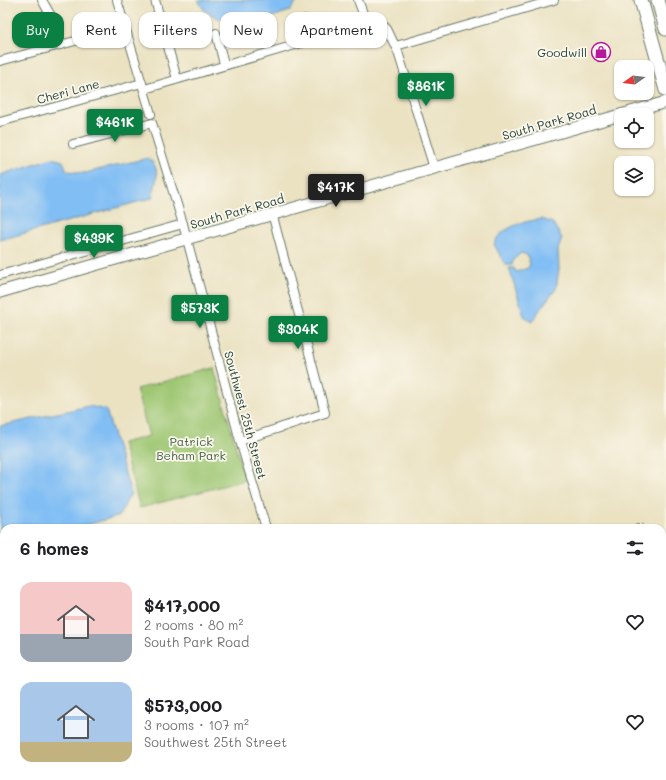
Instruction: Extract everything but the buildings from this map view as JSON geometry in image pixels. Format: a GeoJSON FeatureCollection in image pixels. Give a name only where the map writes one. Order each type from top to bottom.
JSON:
{"type":"FeatureCollection","features":[{"type":"Feature","properties":{"kind":"main road"},"geometry":{"type":"LineString","coordinates":[[641,0],[666,90]]}},
{"type":"Feature","properties":{"kind":"main road"},"geometry":{"type":"LineString","coordinates":[[658,0],[666,29]]}},
{"type":"Feature","properties":{"kind":"street"},"geometry":{"type":"LineString","coordinates":[[42,0],[49,12]]}},
{"type":"Feature","properties":{"kind":"street"},"geometry":{"type":"LineString","coordinates":[[117,0],[120,12]]}},
{"type":"Feature","properties":{"kind":"street"},"geometry":{"type":"LineString","coordinates":[[155,0],[177,79]]}},
{"type":"Feature","properties":{"kind":"street"},"geometry":{"type":"LineString","coordinates":[[358,0],[362,12]]}},
{"type":"Feature","properties":{"kind":"street"},"geometry":{"type":"LineString","coordinates":[[396,46],[554,0]]}},
{"type":"Feature","properties":{"kind":"street"},"geometry":{"type":"LineString","coordinates":[[387,29],[396,46],[434,168]]}},
{"type":"Feature","properties":{"kind":"street"},"geometry":{"type":"LineString","coordinates":[[216,33],[224,64]]}},
{"type":"Feature","properties":{"kind":"street"},"geometry":{"type":"LineString","coordinates":[[131,47],[145,86],[151,114]]}},
{"type":"Feature","properties":{"kind":"street","name":"Cheri Lane"},"geometry":{"type":"LineString","coordinates":[[0,122],[177,79],[285,47]]}},
{"type":"Feature","properties":{"kind":"street"},"geometry":{"type":"LineString","coordinates":[[0,61],[49,48]]}},
{"type":"Feature","properties":{"kind":"street","name":"South Park Road"},"geometry":{"type":"LineString","coordinates":[[0,292],[187,239],[272,213],[666,102]]}},
{"type":"Feature","properties":{"kind":"street","name":"Southwest 25th Street"},"geometry":{"type":"LineString","coordinates":[[73,144],[152,122],[183,224],[240,441],[265,524]]}},
{"type":"Feature","properties":{"kind":"street"},"geometry":{"type":"LineString","coordinates":[[240,441],[326,413],[272,213]]}},
{"type":"Feature","properties":{"kind":"street"},"geometry":{"type":"LineString","coordinates":[[0,275],[183,224]]}},
{"type":"Feature","properties":{"kind":"green space","name":"Patrick Beham Park"},"geometry":{"type":"Polygon","coordinates":[[[214,368],[245,480],[140,508],[122,443],[149,436],[136,389],[214,368]]]}},
{"type":"Feature","properties":{"kind":"water"},"geometry":{"type":"Polygon","coordinates":[[[198,0],[298,0],[290,11],[277,15],[277,12],[220,12],[220,19],[212,15],[212,12],[204,10],[198,0]]]}},
{"type":"Feature","properties":{"kind":"water"},"geometry":{"type":"Polygon","coordinates":[[[52,158],[63,161],[67,171],[85,173],[148,158],[155,166],[157,176],[152,198],[0,240],[0,175],[52,158]]]}},
{"type":"Feature","properties":{"kind":"water"},"geometry":{"type":"Polygon","coordinates":[[[542,219],[553,223],[562,238],[558,250],[559,269],[556,289],[532,322],[524,316],[509,268],[514,268],[516,272],[528,268],[530,264],[527,255],[521,253],[514,259],[512,265],[505,265],[494,244],[497,238],[507,229],[528,221],[542,219]]]}},
{"type":"Feature","properties":{"kind":"water"},"geometry":{"type":"Polygon","coordinates":[[[89,406],[106,410],[131,493],[119,516],[90,524],[0,524],[0,426],[89,406]]]}},
{"type":"Feature","properties":{"kind":"place","name":"Goodwill"},"geometry":{"type":"Point","coordinates":[601,52]}}]}
